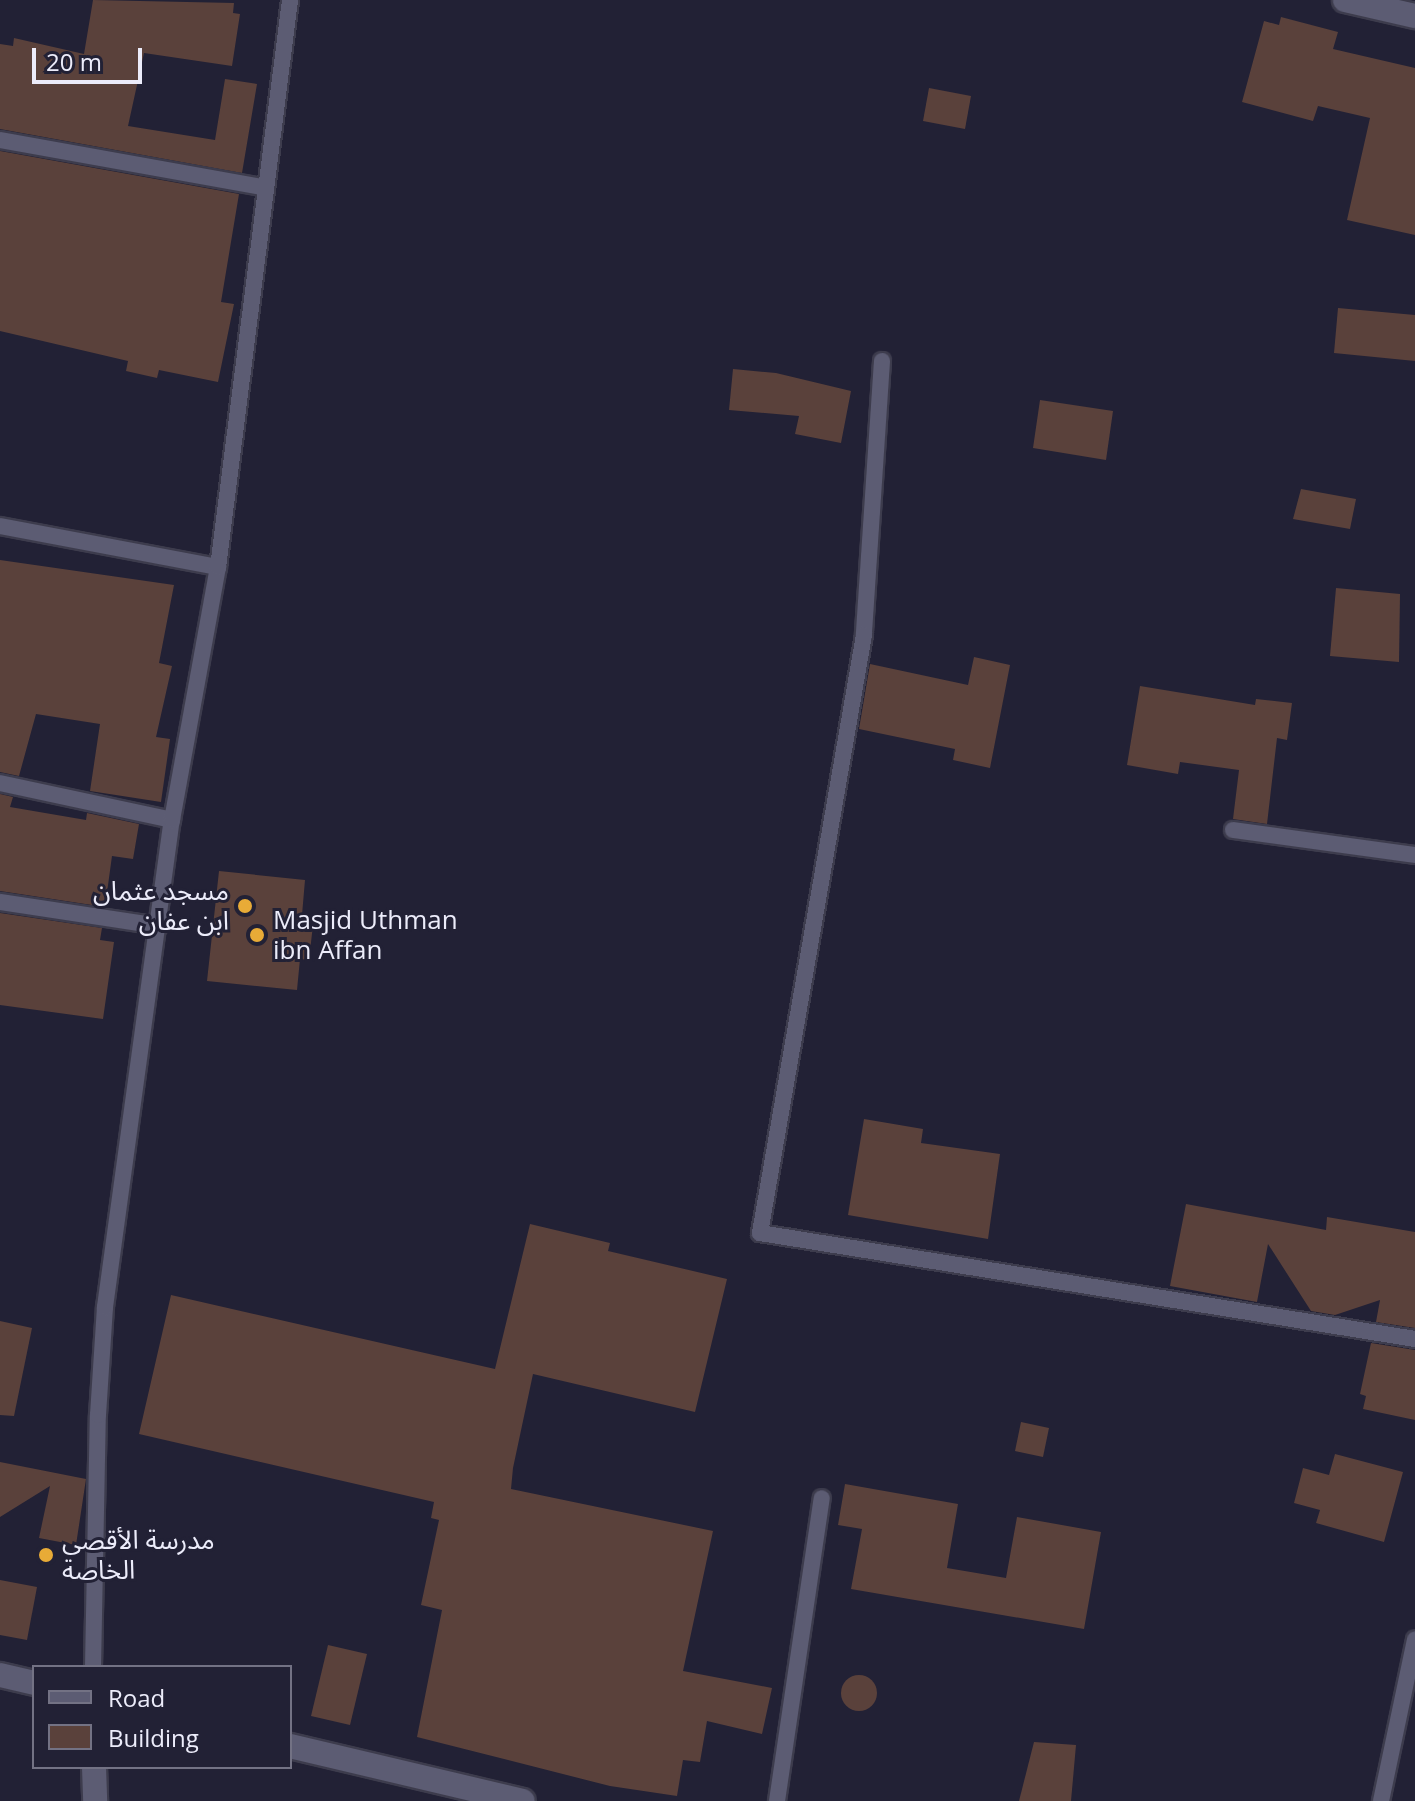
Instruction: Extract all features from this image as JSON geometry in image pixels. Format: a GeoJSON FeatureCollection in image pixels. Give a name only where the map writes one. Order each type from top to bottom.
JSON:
{"type":"FeatureCollection","features":[{"type":"Feature","properties":{"kind":"main road"},"geometry":{"type":"LineString","coordinates":[[1345,0],[1415,16]]}},
{"type":"Feature","properties":{"kind":"main road"},"geometry":{"type":"LineString","coordinates":[[0,1675],[32,1683]]}},
{"type":"Feature","properties":{"kind":"main road"},"geometry":{"type":"LineString","coordinates":[[292,1746],[523,1801]]}},
{"type":"Feature","properties":{"kind":"main road"},"geometry":{"type":"LineString","coordinates":[[94,1769],[95,1801]]}},
{"type":"Feature","properties":{"kind":"lane"},"geometry":{"type":"LineString","coordinates":[[93,1665],[105,1307],[172,820],[218,567],[290,0]]}},
{"type":"Feature","properties":{"kind":"lane"},"geometry":{"type":"LineString","coordinates":[[0,140],[266,188]]}},
{"type":"Feature","properties":{"kind":"lane"},"geometry":{"type":"LineString","coordinates":[[882,361],[864,635],[760,1233],[1415,1339]]}},
{"type":"Feature","properties":{"kind":"lane"},"geometry":{"type":"LineString","coordinates":[[0,526],[218,567]]}},
{"type":"Feature","properties":{"kind":"lane"},"geometry":{"type":"LineString","coordinates":[[0,783],[172,820]]}},
{"type":"Feature","properties":{"kind":"lane"},"geometry":{"type":"LineString","coordinates":[[1233,830],[1415,855]]}},
{"type":"Feature","properties":{"kind":"lane"},"geometry":{"type":"LineString","coordinates":[[0,902],[159,926]]}},
{"type":"Feature","properties":{"kind":"lane"},"geometry":{"type":"LineString","coordinates":[[777,1801],[822,1498]]}},
{"type":"Feature","properties":{"kind":"lane"},"geometry":{"type":"LineString","coordinates":[[1381,1801],[1415,1640]]}},
{"type":"Feature","properties":{"kind":"building"},"geometry":{"type":"Polygon","coordinates":[[[93,0],[234,3],[233,13],[240,14],[232,66],[144,53],[128,126],[215,140],[225,79],[257,84],[242,173],[0,129],[0,44],[13,46],[14,38],[84,54],[93,0]]]}},
{"type":"Feature","properties":{"kind":"building"},"geometry":{"type":"Polygon","coordinates":[[[1281,17],[1338,32],[1333,49],[1415,68],[1415,235],[1347,220],[1370,118],[1318,106],[1313,121],[1242,102],[1264,21],[1279,25],[1281,17]]]}},
{"type":"Feature","properties":{"kind":"building"},"geometry":{"type":"Polygon","coordinates":[[[929,88],[971,96],[965,129],[923,121],[929,88]]]}},
{"type":"Feature","properties":{"kind":"building"},"geometry":{"type":"Polygon","coordinates":[[[0,151],[239,194],[221,302],[234,304],[218,382],[159,370],[157,378],[126,371],[128,361],[0,331],[0,151]]]}},
{"type":"Feature","properties":{"kind":"building"},"geometry":{"type":"Polygon","coordinates":[[[1338,308],[1415,315],[1415,361],[1334,353],[1338,308]]]}},
{"type":"Feature","properties":{"kind":"building"},"geometry":{"type":"Polygon","coordinates":[[[733,369],[776,373],[851,391],[841,443],[795,434],[799,416],[729,410],[733,369]]]}},
{"type":"Feature","properties":{"kind":"building"},"geometry":{"type":"Polygon","coordinates":[[[1040,400],[1113,411],[1106,460],[1033,448],[1040,400]]]}},
{"type":"Feature","properties":{"kind":"building"},"geometry":{"type":"Polygon","coordinates":[[[1301,489],[1356,499],[1350,529],[1293,519],[1301,489]]]}},
{"type":"Feature","properties":{"kind":"building"},"geometry":{"type":"Polygon","coordinates":[[[0,560],[174,585],[159,663],[172,666],[156,737],[170,739],[161,802],[90,791],[100,724],[36,714],[19,776],[0,772],[0,560]]]}},
{"type":"Feature","properties":{"kind":"building"},"geometry":{"type":"Polygon","coordinates":[[[1336,588],[1400,594],[1399,662],[1330,656],[1336,588]]]}},
{"type":"Feature","properties":{"kind":"building"},"geometry":{"type":"Polygon","coordinates":[[[974,657],[1010,665],[990,768],[953,760],[955,749],[859,729],[870,664],[968,685],[974,657]]]}},
{"type":"Feature","properties":{"kind":"building"},"geometry":{"type":"Polygon","coordinates":[[[1140,686],[1255,705],[1256,699],[1292,703],[1287,740],[1277,738],[1267,824],[1233,819],[1239,770],[1180,762],[1178,774],[1127,765],[1140,686]]]}},
{"type":"Feature","properties":{"kind":"building"},"geometry":{"type":"Polygon","coordinates":[[[0,794],[13,797],[10,807],[86,820],[87,813],[139,824],[133,859],[112,856],[105,907],[0,891],[0,794]]]}},
{"type":"Feature","properties":{"kind":"building","name":"Masjid Uthman ibn Affan"},"geometry":{"type":"Polygon","coordinates":[[[219,871],[305,880],[302,915],[314,916],[309,960],[300,959],[297,990],[207,981],[219,871]]]}},
{"type":"Feature","properties":{"kind":"building"},"geometry":{"type":"Polygon","coordinates":[[[0,913],[102,928],[100,940],[114,942],[103,1019],[0,1005],[0,913]]]}},
{"type":"Feature","properties":{"kind":"building"},"geometry":{"type":"Polygon","coordinates":[[[864,1119],[923,1129],[921,1143],[1000,1154],[988,1239],[848,1215],[864,1119]]]}},
{"type":"Feature","properties":{"kind":"building"},"geometry":{"type":"Polygon","coordinates":[[[1186,1204],[1326,1230],[1327,1217],[1415,1232],[1415,1328],[1376,1322],[1380,1300],[1335,1315],[1311,1311],[1268,1244],[1257,1302],[1170,1286],[1186,1204]]]}},
{"type":"Feature","properties":{"kind":"building"},"geometry":{"type":"Polygon","coordinates":[[[530,1224],[610,1243],[608,1251],[727,1279],[695,1412],[533,1374],[513,1468],[511,1489],[713,1531],[683,1671],[772,1688],[762,1734],[707,1721],[700,1762],[683,1760],[677,1796],[610,1786],[417,1737],[442,1610],[421,1605],[439,1520],[431,1518],[434,1502],[139,1434],[171,1295],[495,1369],[530,1224]]]}},
{"type":"Feature","properties":{"kind":"building"},"geometry":{"type":"Polygon","coordinates":[[[0,1321],[32,1328],[14,1416],[0,1415],[0,1321]]]}},
{"type":"Feature","properties":{"kind":"building"},"geometry":{"type":"Polygon","coordinates":[[[1371,1343],[1415,1350],[1415,1420],[1363,1409],[1366,1396],[1360,1394],[1371,1343]]]}},
{"type":"Feature","properties":{"kind":"building"},"geometry":{"type":"Polygon","coordinates":[[[1021,1422],[1049,1428],[1043,1457],[1015,1451],[1021,1422]]]}},
{"type":"Feature","properties":{"kind":"building"},"geometry":{"type":"Polygon","coordinates":[[[1335,1454],[1403,1472],[1384,1542],[1316,1523],[1320,1510],[1294,1503],[1303,1468],[1329,1475],[1335,1454]]]}},
{"type":"Feature","properties":{"kind":"building"},"geometry":{"type":"Polygon","coordinates":[[[0,1462],[86,1479],[76,1545],[39,1538],[50,1486],[0,1517],[0,1462]]]}},
{"type":"Feature","properties":{"kind":"building"},"geometry":{"type":"Polygon","coordinates":[[[845,1484],[958,1504],[947,1568],[1006,1578],[1017,1517],[1101,1532],[1084,1629],[851,1589],[862,1529],[838,1525],[845,1484]]]}},
{"type":"Feature","properties":{"kind":"building"},"geometry":{"type":"Polygon","coordinates":[[[0,1580],[37,1587],[27,1640],[0,1635],[0,1580]]]}},
{"type":"Feature","properties":{"kind":"building"},"geometry":{"type":"Polygon","coordinates":[[[328,1645],[367,1654],[350,1725],[311,1716],[328,1645]]]}},
{"type":"Feature","properties":{"kind":"building"},"geometry":{"type":"Polygon","coordinates":[[[859,1675],[872,1680],[877,1693],[872,1706],[859,1711],[846,1706],[841,1693],[846,1680],[859,1675]]]}},
{"type":"Feature","properties":{"kind":"building"},"geometry":{"type":"Polygon","coordinates":[[[1034,1742],[1076,1745],[1071,1801],[1019,1801],[1034,1742]]]}},
{"type":"Feature","properties":{"kind":"place","name":"مسجد عثمان ابن عفان"},"geometry":{"type":"Point","coordinates":[245,906]}},
{"type":"Feature","properties":{"kind":"place","name":"Masjid Uthman ibn Affan"},"geometry":{"type":"Point","coordinates":[257,935]}},
{"type":"Feature","properties":{"kind":"place","name":"مدرسة الأقصى الخاصة"},"geometry":{"type":"Point","coordinates":[46,1555]}}]}
